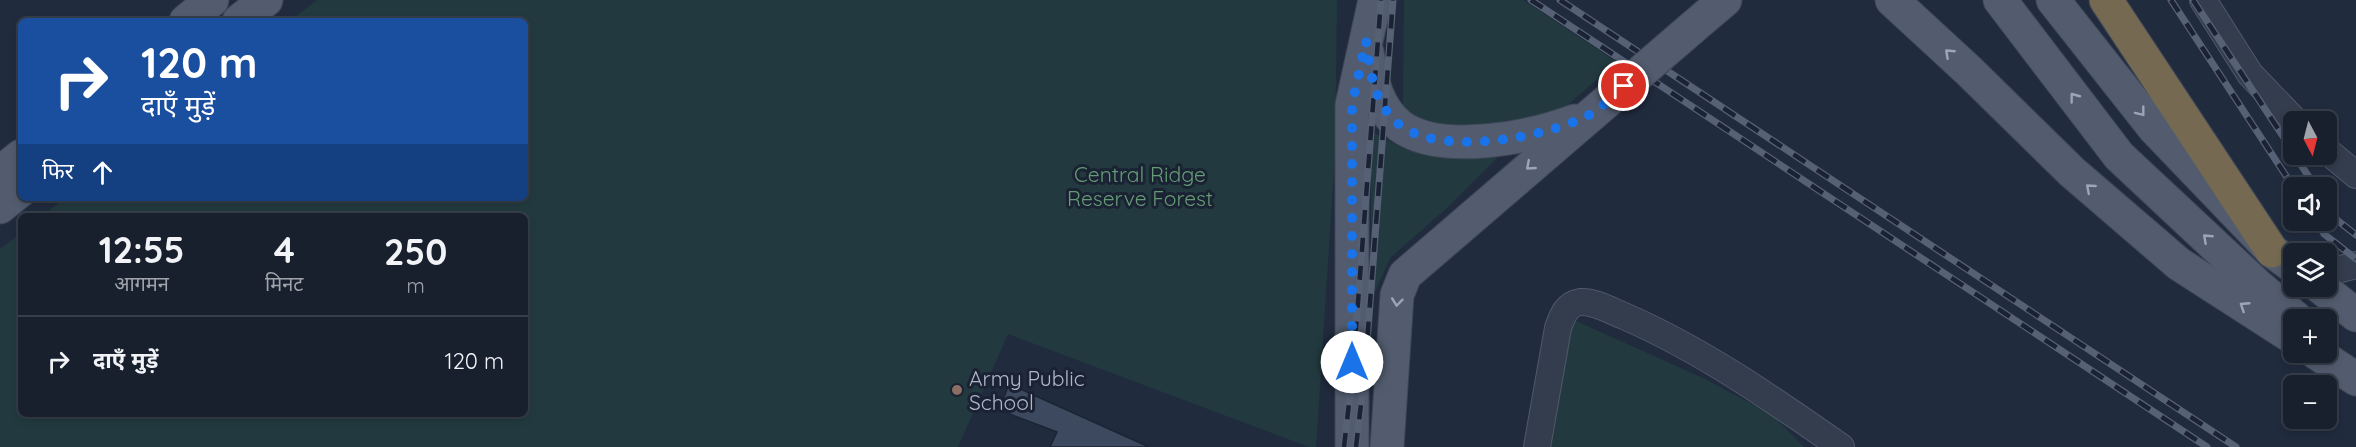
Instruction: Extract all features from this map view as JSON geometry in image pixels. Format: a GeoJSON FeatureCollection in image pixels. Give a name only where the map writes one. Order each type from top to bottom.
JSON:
{"type":"FeatureCollection","features":[{"type":"Feature","properties":{"kind":"highway"},"geometry":{"type":"LineString","coordinates":[[2106,0],[2283,259]]}},
{"type":"Feature","properties":{"kind":"main road"},"geometry":{"type":"LineString","coordinates":[[190,18],[212,0]]}},
{"type":"Feature","properties":{"kind":"main road"},"geometry":{"type":"LineString","coordinates":[[243,18],[266,0]]}},
{"type":"Feature","properties":{"kind":"main road"},"geometry":{"type":"LineString","coordinates":[[1352,447],[1352,105],[1375,0]]}},
{"type":"Feature","properties":{"kind":"main road"},"geometry":{"type":"LineString","coordinates":[[1388,432],[1397,295],[1405,275],[1725,0]]}},
{"type":"Feature","properties":{"kind":"main road"},"geometry":{"type":"LineString","coordinates":[[1892,0],[1969,71],[2072,172],[2179,264],[2283,331]]}},
{"type":"Feature","properties":{"kind":"main road"},"geometry":{"type":"LineString","coordinates":[[2000,0],[2119,156],[2285,309]]}},
{"type":"Feature","properties":{"kind":"main road"},"geometry":{"type":"LineString","coordinates":[[2053,0],[2154,128],[2283,259]]}},
{"type":"Feature","properties":{"kind":"main road"},"geometry":{"type":"LineString","coordinates":[[1366,41],[1374,87],[1383,107],[1401,127],[1422,135],[1452,140],[1497,141],[1542,132],[1591,114]]}},
{"type":"Feature","properties":{"kind":"main road"},"geometry":{"type":"LineString","coordinates":[[0,173],[18,158]]}},
{"type":"Feature","properties":{"kind":"main road"},"geometry":{"type":"LineString","coordinates":[[0,207],[18,192]]}},
{"type":"Feature","properties":{"kind":"main road"},"geometry":{"type":"LineString","coordinates":[[2333,297],[2356,315]]}},
{"type":"Feature","properties":{"kind":"main road"},"geometry":{"type":"LineString","coordinates":[[2337,353],[2356,369]]}},
{"type":"Feature","properties":{"kind":"main road"},"geometry":{"type":"LineString","coordinates":[[2332,363],[2356,379]]}},
{"type":"Feature","properties":{"kind":"street"},"geometry":{"type":"LineString","coordinates":[[2212,3],[2250,74],[2285,111]]}},
{"type":"Feature","properties":{"kind":"street"},"geometry":{"type":"LineString","coordinates":[[2337,159],[2356,175]]}},
{"type":"Feature","properties":{"kind":"street"},"geometry":{"type":"LineString","coordinates":[[2337,270],[2356,265]]}},
{"type":"Feature","properties":{"kind":"street"},"geometry":{"type":"LineString","coordinates":[[1538,447],[1558,328],[1563,314],[1570,306],[1581,302],[1597,304],[1662,332],[1757,388],[1841,447]]}},
{"type":"Feature","properties":{"kind":"green space","name":"Central Ridge Reserve Forest"},"geometry":{"type":"Polygon","coordinates":[[[317,0],[1337,0],[1335,154],[1316,447],[1309,447],[1008,334],[958,447],[0,447],[0,249],[18,235],[18,417],[528,417],[528,213],[46,213],[61,201],[528,201],[528,18],[294,18],[317,0]]]}},
{"type":"Feature","properties":{"kind":"green space"},"geometry":{"type":"Polygon","coordinates":[[[1404,0],[1523,0],[1617,62],[1563,109],[1518,124],[1469,129],[1422,123],[1403,110],[1404,0]]]}},
{"type":"Feature","properties":{"kind":"green space"},"geometry":{"type":"Polygon","coordinates":[[[1371,131],[1404,149],[1443,155],[1504,151],[1447,208],[1391,257],[1371,300],[1371,131]]]}},
{"type":"Feature","properties":{"kind":"green space"},"geometry":{"type":"Polygon","coordinates":[[[1574,320],[1705,379],[1771,414],[1804,447],[1548,447],[1548,435],[1574,320]]]}},
{"type":"Feature","properties":{"kind":"building"},"geometry":{"type":"Polygon","coordinates":[[[1009,384],[1149,447],[1050,447],[1057,432],[999,410],[1009,384]]]}},
{"type":"Feature","properties":{"kind":"railway"},"geometry":{"type":"LineString","coordinates":[[1344,447],[1353,368],[1381,0]]}},
{"type":"Feature","properties":{"kind":"railway"},"geometry":{"type":"LineString","coordinates":[[1356,447],[1365,369],[1393,0]]}},
{"type":"Feature","properties":{"kind":"railway"},"geometry":{"type":"LineString","coordinates":[[1531,0],[2207,447]]}},
{"type":"Feature","properties":{"kind":"railway"},"geometry":{"type":"LineString","coordinates":[[1560,0],[2236,447]]}},
{"type":"Feature","properties":{"kind":"railway"},"geometry":{"type":"LineString","coordinates":[[2171,0],[2287,177]]}},
{"type":"Feature","properties":{"kind":"railway"},"geometry":{"type":"LineString","coordinates":[[2193,0],[2283,136]]}},
{"type":"Feature","properties":{"kind":"railway"},"geometry":{"type":"LineString","coordinates":[[2301,165],[2309,177]]}},
{"type":"Feature","properties":{"kind":"railway"},"geometry":{"type":"LineString","coordinates":[[2337,220],[2356,235]]}},
{"type":"Feature","properties":{"kind":"railway"},"geometry":{"type":"LineString","coordinates":[[2322,231],[2356,259]]}},
{"type":"Feature","properties":{"kind":"place","name":"Army Public School"},"geometry":{"type":"Point","coordinates":[957,390]}},
{"type":"Feature","properties":{"kind":"route"},"geometry":{"type":"LineString","coordinates":[[1352,362],[1352,105],[1366,41],[1374,87],[1383,107],[1401,127],[1430,137],[1483,142],[1542,132],[1591,114],[1624,86]]}}]}
